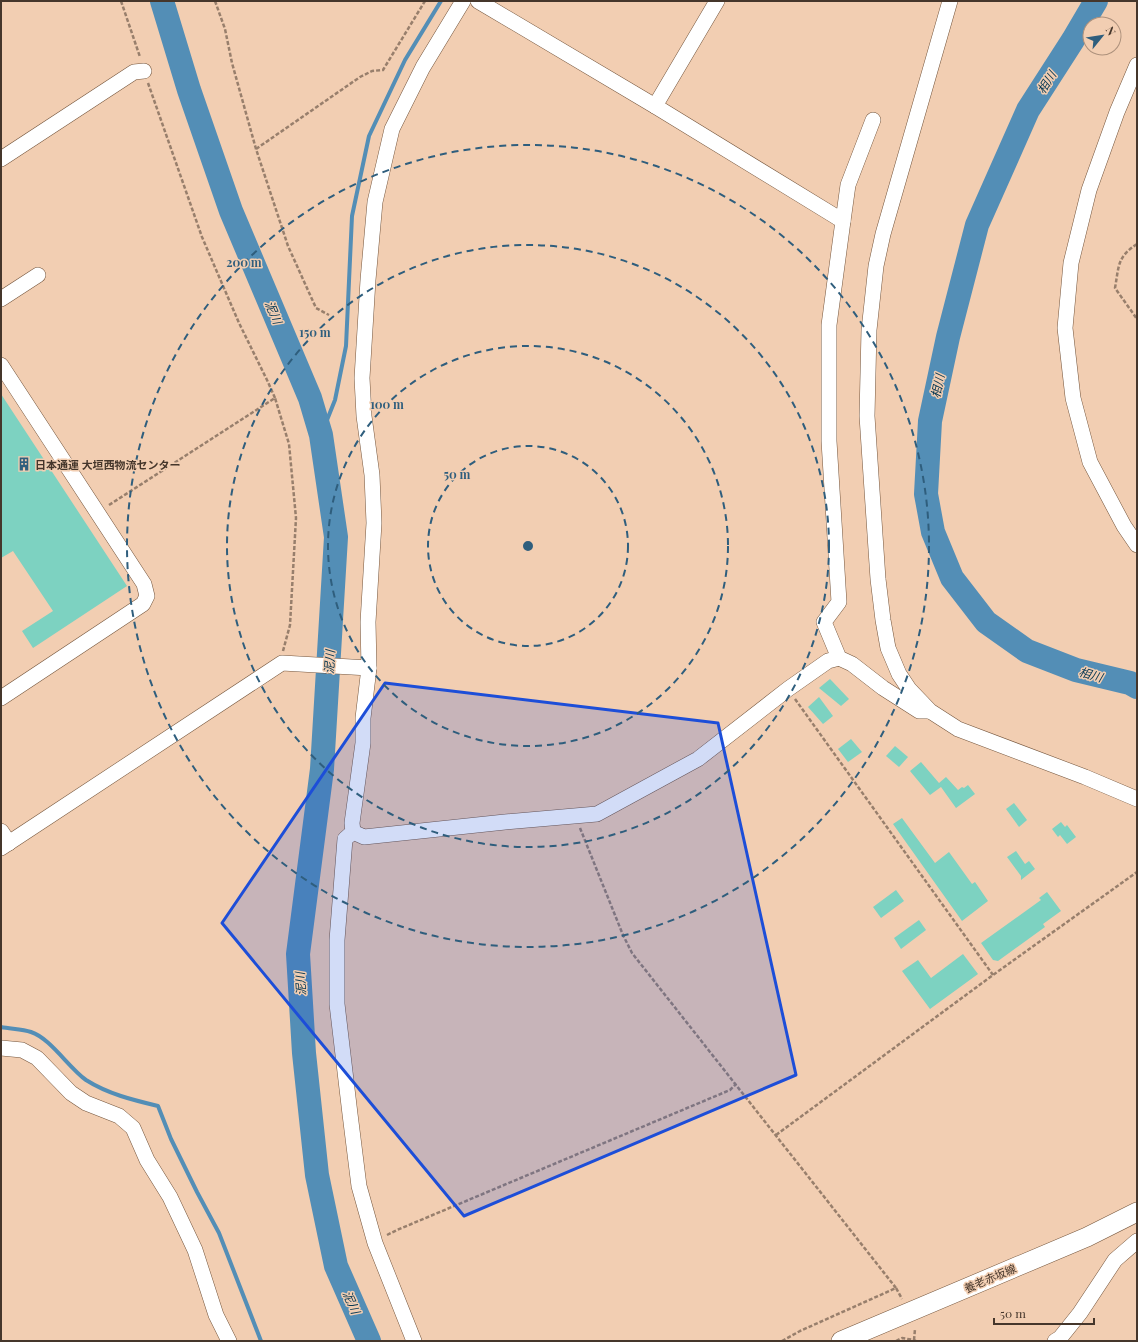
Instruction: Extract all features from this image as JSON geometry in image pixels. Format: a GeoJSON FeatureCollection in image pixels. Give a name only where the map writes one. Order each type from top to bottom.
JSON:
{"type":"FeatureCollection","features":[{"type":"Feature","properties":{"kind":"main road","name":"養老赤坂線"},"geometry":{"type":"LineString","coordinates":[[841,1341],[1087,1237],[1137,1212]]}},
{"type":"Feature","properties":{"kind":"street"},"geometry":{"type":"LineString","coordinates":[[354,832],[352,823],[363,743],[364,668],[374,523],[372,475],[364,416],[362,378],[368,280],[375,202],[392,129],[423,67],[463,1]]}},
{"type":"Feature","properties":{"kind":"street"},"geometry":{"type":"LineString","coordinates":[[478,1],[655,106],[843,222]]}},
{"type":"Feature","properties":{"kind":"street"},"geometry":{"type":"LineString","coordinates":[[655,106],[717,1]]}},
{"type":"Feature","properties":{"kind":"street"},"geometry":{"type":"LineString","coordinates":[[950,1],[883,234],[876,266],[869,330],[867,416],[878,579],[888,648],[899,674],[909,690],[930,711],[958,729],[1085,777],[1137,799]]}},
{"type":"Feature","properties":{"kind":"street"},"geometry":{"type":"LineString","coordinates":[[1137,65],[1117,112],[1089,190],[1071,263],[1065,328],[1073,398],[1090,462],[1124,526],[1137,545]]}},
{"type":"Feature","properties":{"kind":"street"},"geometry":{"type":"LineString","coordinates":[[1,159],[134,72],[144,71]]}},
{"type":"Feature","properties":{"kind":"street"},"geometry":{"type":"LineString","coordinates":[[839,658],[824,622],[839,602],[829,441],[829,325],[848,185],[873,120]]}},
{"type":"Feature","properties":{"kind":"street"},"geometry":{"type":"LineString","coordinates":[[1,299],[38,275]]}},
{"type":"Feature","properties":{"kind":"street"},"geometry":{"type":"LineString","coordinates":[[1,365],[144,584],[147,596],[143,604],[1,698]]}},
{"type":"Feature","properties":{"kind":"street"},"geometry":{"type":"LineString","coordinates":[[354,832],[364,837],[597,814],[698,760],[788,689],[828,661],[839,658],[852,664],[883,688],[919,711],[930,711]]}},
{"type":"Feature","properties":{"kind":"street"},"geometry":{"type":"LineString","coordinates":[[4,841],[285,664],[364,668]]}},
{"type":"Feature","properties":{"kind":"street"},"geometry":{"type":"LineString","coordinates":[[354,832],[345,839],[337,940],[337,1004],[360,1186],[375,1243],[414,1341]]}},
{"type":"Feature","properties":{"kind":"street"},"geometry":{"type":"LineString","coordinates":[[1,1048],[22,1050],[36,1058],[71,1093],[86,1103],[119,1116],[132,1128],[147,1160],[170,1197],[195,1250],[216,1315],[229,1341]]}},
{"type":"Feature","properties":{"kind":"street"},"geometry":{"type":"LineString","coordinates":[[1055,1341],[1060,1338],[1080,1313],[1115,1260],[1137,1241]]}},
{"type":"Feature","properties":{"kind":"path"},"geometry":{"type":"LineString","coordinates":[[121,1],[202,236],[239,323],[275,398],[289,444],[296,518],[290,625],[281,655],[285,664]]}},
{"type":"Feature","properties":{"kind":"path"},"geometry":{"type":"LineString","coordinates":[[216,1],[225,29],[232,63],[256,149],[288,246],[316,308],[329,315]]}},
{"type":"Feature","properties":{"kind":"path"},"geometry":{"type":"LineString","coordinates":[[256,149],[360,77],[372,71],[383,70],[425,1]]}},
{"type":"Feature","properties":{"kind":"path"},"geometry":{"type":"LineString","coordinates":[[1137,244],[1128,250],[1119,261],[1116,288],[1137,319]]}},
{"type":"Feature","properties":{"kind":"path"},"geometry":{"type":"LineString","coordinates":[[97,512],[275,398]]}},
{"type":"Feature","properties":{"kind":"path"},"geometry":{"type":"LineString","coordinates":[[788,689],[993,975]]}},
{"type":"Feature","properties":{"kind":"path"},"geometry":{"type":"LineString","coordinates":[[576,816],[581,833],[632,953],[896,1288],[902,1299]]}},
{"type":"Feature","properties":{"kind":"path"},"geometry":{"type":"LineString","coordinates":[[776,1135],[993,975],[1137,872]]}},
{"type":"Feature","properties":{"kind":"path"},"geometry":{"type":"LineString","coordinates":[[375,1243],[397,1230],[730,1090],[736,1084]]}},
{"type":"Feature","properties":{"kind":"path"},"geometry":{"type":"LineString","coordinates":[[782,1341],[800,1331],[896,1288]]}},
{"type":"Feature","properties":{"kind":"path"},"geometry":{"type":"LineString","coordinates":[[896,1341],[902,1338],[915,1340],[915,1329]]}},
{"type":"Feature","properties":{"kind":"highlighted area"},"geometry":{"type":"Polygon","coordinates":[[[385,683],[718,723],[796,1075],[464,1216],[222,923],[385,683]]]}},
{"type":"Feature","properties":{"kind":"building","name":"日本通運 大垣西物流センター"},"geometry":{"type":"Polygon","coordinates":[[[1,394],[127,586],[33,648],[22,631],[53,611],[13,551],[1,558],[1,394]]]}},
{"type":"Feature","properties":{"kind":"building"},"geometry":{"type":"Polygon","coordinates":[[[830,679],[849,699],[841,706],[819,688],[830,679]]]}},
{"type":"Feature","properties":{"kind":"building"},"geometry":{"type":"Polygon","coordinates":[[[819,697],[833,716],[823,724],[808,707],[819,697]]]}},
{"type":"Feature","properties":{"kind":"building"},"geometry":{"type":"Polygon","coordinates":[[[851,739],[862,752],[848,762],[838,749],[851,739]]]}},
{"type":"Feature","properties":{"kind":"building"},"geometry":{"type":"Polygon","coordinates":[[[895,746],[908,757],[899,767],[886,756],[895,746]]]}},
{"type":"Feature","properties":{"kind":"building"},"geometry":{"type":"Polygon","coordinates":[[[921,762],[939,783],[946,777],[958,790],[968,785],[975,794],[956,808],[941,787],[930,795],[910,771],[921,762]]]}},
{"type":"Feature","properties":{"kind":"building"},"geometry":{"type":"Polygon","coordinates":[[[1014,803],[1027,820],[1019,827],[1006,809],[1014,803]]]}},
{"type":"Feature","properties":{"kind":"building"},"geometry":{"type":"Polygon","coordinates":[[[902,818],[935,863],[949,852],[972,884],[975,882],[988,901],[962,921],[893,824],[902,818]]]}},
{"type":"Feature","properties":{"kind":"building"},"geometry":{"type":"Polygon","coordinates":[[[1061,822],[1065,827],[1067,825],[1076,837],[1067,844],[1060,835],[1058,837],[1052,829],[1061,822]]]}},
{"type":"Feature","properties":{"kind":"building"},"geometry":{"type":"Polygon","coordinates":[[[1016,851],[1025,864],[1029,861],[1035,869],[1021,880],[1021,876],[1007,857],[1016,851]]]}},
{"type":"Feature","properties":{"kind":"building"},"geometry":{"type":"Polygon","coordinates":[[[896,890],[904,901],[881,918],[873,907],[896,890]]]}},
{"type":"Feature","properties":{"kind":"building"},"geometry":{"type":"Polygon","coordinates":[[[1047,892],[1061,911],[1043,924],[1045,927],[998,961],[993,960],[981,943],[1041,900],[1039,898],[1047,892]]]}},
{"type":"Feature","properties":{"kind":"building"},"geometry":{"type":"Polygon","coordinates":[[[919,920],[926,930],[901,949],[894,938],[919,920]]]}},
{"type":"Feature","properties":{"kind":"building"},"geometry":{"type":"Polygon","coordinates":[[[963,954],[978,974],[930,1009],[902,971],[918,960],[931,978],[963,954]]]}},
{"type":"Feature","properties":{"kind":"waterway","name":"泥川"},"geometry":{"type":"LineString","coordinates":[[162,1],[189,90],[231,211],[310,398],[321,435],[336,537],[322,769],[298,954],[304,1053],[317,1175],[336,1266],[369,1341]]}},
{"type":"Feature","properties":{"kind":"waterway"},"geometry":{"type":"LineString","coordinates":[[321,435],[335,400],[346,346],[352,216],[369,136],[405,60],[441,1]]}},
{"type":"Feature","properties":{"kind":"waterway","name":"相川"},"geometry":{"type":"LineString","coordinates":[[1096,1],[1028,110],[977,225],[948,337],[930,421],[926,494],[933,532],[952,578],[986,622],[1027,651],[1076,670],[1130,683],[1137,687]]}},
{"type":"Feature","properties":{"kind":"waterway"},"geometry":{"type":"LineString","coordinates":[[1,1027],[28,1031],[38,1035],[45,1040],[80,1075],[94,1085],[121,1096],[158,1106],[171,1139],[219,1233],[261,1341]]}},
{"type":"Feature","properties":{"kind":"place","name":"日本通運 大垣西物流センター"},"geometry":{"type":"Point","coordinates":[24,464]}}]}
